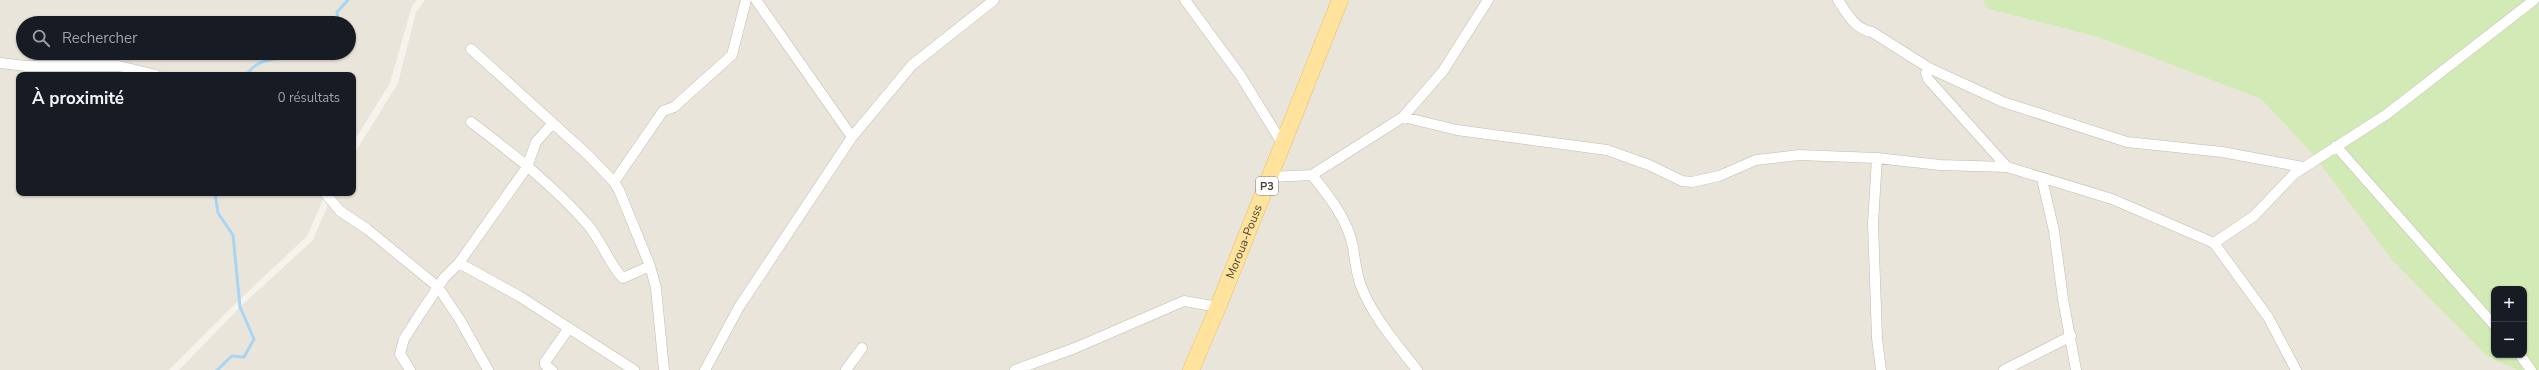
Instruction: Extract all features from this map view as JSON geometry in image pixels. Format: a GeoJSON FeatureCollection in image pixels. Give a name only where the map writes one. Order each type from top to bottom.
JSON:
{"type":"FeatureCollection","features":[{"type":"Feature","properties":{"kind":"main road","name":"Moroua-Pouss"},"geometry":{"type":"LineString","coordinates":[[1191,370],[1218,307],[1270,177],[1282,142],[1340,0]]}},
{"type":"Feature","properties":{"kind":"street"},"geometry":{"type":"LineString","coordinates":[[614,182],[663,111],[674,107],[686,94],[732,55],[746,0]]}},
{"type":"Feature","properties":{"kind":"street"},"geometry":{"type":"LineString","coordinates":[[756,0],[852,137]]}},
{"type":"Feature","properties":{"kind":"street"},"geometry":{"type":"LineString","coordinates":[[705,370],[739,307],[852,137],[912,65],[994,0]]}},
{"type":"Feature","properties":{"kind":"street"},"geometry":{"type":"LineString","coordinates":[[1185,0],[1240,75],[1282,142]]}},
{"type":"Feature","properties":{"kind":"street"},"geometry":{"type":"LineString","coordinates":[[1270,177],[1312,175],[1403,117],[1443,71],[1488,0]]}},
{"type":"Feature","properties":{"kind":"street"},"geometry":{"type":"LineString","coordinates":[[1838,0],[1851,20],[1858,26],[1872,32],[1928,68],[2003,102],[2127,142],[2222,152],[2303,167]]}},
{"type":"Feature","properties":{"kind":"street"},"geometry":{"type":"LineString","coordinates":[[2214,243],[2254,216],[2294,174],[2303,167],[2387,114],[2534,0]]}},
{"type":"Feature","properties":{"kind":"street"},"geometry":{"type":"LineString","coordinates":[[471,49],[614,182],[650,266],[656,288],[664,370]]}},
{"type":"Feature","properties":{"kind":"street"},"geometry":{"type":"LineString","coordinates":[[0,63],[26,66],[119,66],[144,72]]}},
{"type":"Feature","properties":{"kind":"street"},"geometry":{"type":"LineString","coordinates":[[1928,68],[1926,73],[1928,79],[2007,167]]}},
{"type":"Feature","properties":{"kind":"street"},"geometry":{"type":"LineString","coordinates":[[1403,117],[1457,130],[1608,150],[1649,165],[1682,181],[1692,182],[1719,176],[1756,160],[1799,155],[1876,158],[1940,165],[2007,167],[2112,199],[2214,243],[2268,317],[2296,370]]}},
{"type":"Feature","properties":{"kind":"street"},"geometry":{"type":"LineString","coordinates":[[471,122],[527,167],[587,225],[623,278],[650,266]]}},
{"type":"Feature","properties":{"kind":"street"},"geometry":{"type":"LineString","coordinates":[[410,370],[400,354],[400,348],[438,287],[459,263],[527,167],[536,142],[552,124]]}},
{"type":"Feature","properties":{"kind":"street"},"geometry":{"type":"LineString","coordinates":[[2336,146],[2491,322]]}},
{"type":"Feature","properties":{"kind":"street"},"geometry":{"type":"LineString","coordinates":[[1876,158],[1873,223],[1877,338],[1881,370]]}},
{"type":"Feature","properties":{"kind":"street"},"geometry":{"type":"LineString","coordinates":[[1312,175],[1327,194],[1345,224],[1353,246],[1360,284],[1370,306],[1417,370]]}},
{"type":"Feature","properties":{"kind":"street"},"geometry":{"type":"LineString","coordinates":[[2042,178],[2054,231],[2063,299],[2071,336],[2076,370]]}},
{"type":"Feature","properties":{"kind":"street"},"geometry":{"type":"LineString","coordinates":[[328,196],[340,211],[367,229],[438,287],[460,320],[488,370]]}},
{"type":"Feature","properties":{"kind":"street"},"geometry":{"type":"LineString","coordinates":[[459,263],[519,296],[634,370]]}},
{"type":"Feature","properties":{"kind":"street"},"geometry":{"type":"LineString","coordinates":[[1015,370],[1075,348],[1184,301],[1218,307]]}},
{"type":"Feature","properties":{"kind":"street"},"geometry":{"type":"LineString","coordinates":[[552,370],[545,365],[545,362],[569,328]]}},
{"type":"Feature","properties":{"kind":"street"},"geometry":{"type":"LineString","coordinates":[[2004,370],[2071,336]]}},
{"type":"Feature","properties":{"kind":"street"},"geometry":{"type":"LineString","coordinates":[[846,370],[862,348]]}},
{"type":"Feature","properties":{"kind":"street"},"geometry":{"type":"LineString","coordinates":[[2522,358],[2531,370]]}},
{"type":"Feature","properties":{"kind":"shaded area"},"geometry":{"type":"Polygon","coordinates":[[[0,0],[417,0],[412,6],[390,83],[356,138],[356,72],[16,72],[16,196],[325,196],[307,236],[234,305],[169,370],[0,370],[0,0]]]}},
{"type":"Feature","properties":{"kind":"shaded area"},"geometry":{"type":"Polygon","coordinates":[[[425,0],[1983,0],[1988,9],[2098,37],[2261,99],[2316,158],[2488,357],[2517,370],[179,370],[240,307],[313,240],[332,196],[356,196],[356,151],[398,83],[416,12],[425,0]]]}},
{"type":"Feature","properties":{"kind":"green space"},"geometry":{"type":"Polygon","coordinates":[[[1983,0],[2539,0],[2539,370],[2517,370],[2488,357],[2393,261],[2316,158],[2261,99],[2098,37],[1988,9],[1983,0]]]}},
{"type":"Feature","properties":{"kind":"waterway"},"geometry":{"type":"LineString","coordinates":[[337,16],[337,12],[348,0]]}},
{"type":"Feature","properties":{"kind":"waterway"},"geometry":{"type":"LineString","coordinates":[[249,72],[257,65],[268,60]]}},
{"type":"Feature","properties":{"kind":"waterway"},"geometry":{"type":"LineString","coordinates":[[215,196],[218,213],[233,235],[240,307],[254,339],[244,357],[232,356],[217,370]]}}]}
